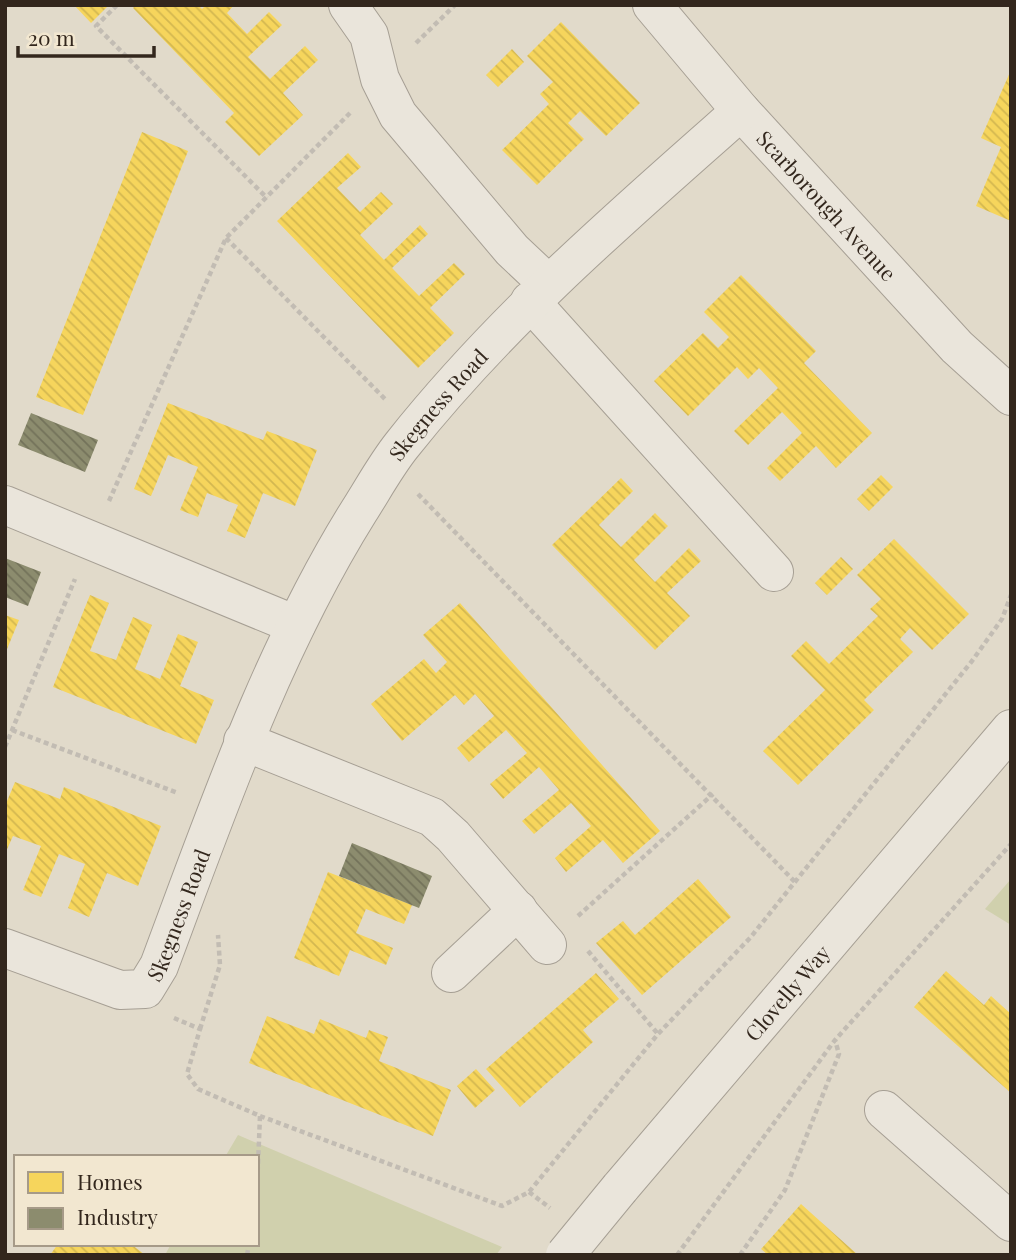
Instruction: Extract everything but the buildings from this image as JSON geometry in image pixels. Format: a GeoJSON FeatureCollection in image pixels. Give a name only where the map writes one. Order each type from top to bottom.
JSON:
{"type":"FeatureCollection","features":[{"type":"Feature","properties":{"kind":"street"},"geometry":{"type":"LineString","coordinates":[[348,5],[369,35],[380,79],[398,115],[512,250],[539,293],[774,572]]}},
{"type":"Feature","properties":{"kind":"street","name":"Scarborough Avenue"},"geometry":{"type":"LineString","coordinates":[[652,5],[740,111],[957,347],[1011,396]]}},
{"type":"Feature","properties":{"kind":"street","name":"Skegness Road"},"geometry":{"type":"LineString","coordinates":[[8,956],[120,989],[145,989],[159,966],[243,741],[296,625],[342,540],[386,468],[415,430],[539,293],[740,111]]}},
{"type":"Feature","properties":{"kind":"street"},"geometry":{"type":"LineString","coordinates":[[5,505],[296,625]]}},
{"type":"Feature","properties":{"kind":"street","name":"Clovelly Way"},"geometry":{"type":"LineString","coordinates":[[565,1255],[1011,729]]}},
{"type":"Feature","properties":{"kind":"street"},"geometry":{"type":"LineString","coordinates":[[243,741],[432,817],[453,836],[518,910],[557,935]]}},
{"type":"Feature","properties":{"kind":"street"},"geometry":{"type":"LineString","coordinates":[[451,973],[518,910]]}},
{"type":"Feature","properties":{"kind":"street"},"geometry":{"type":"LineString","coordinates":[[884,1110],[1011,1222]]}},
{"type":"Feature","properties":{"kind":"path"},"geometry":{"type":"LineString","coordinates":[[117,5],[96,26],[267,198]]}},
{"type":"Feature","properties":{"kind":"path"},"geometry":{"type":"LineString","coordinates":[[5,747],[90,542],[226,237],[455,5]]}},
{"type":"Feature","properties":{"kind":"path"},"geometry":{"type":"LineString","coordinates":[[226,237],[415,430]]}},
{"type":"Feature","properties":{"kind":"path"},"geometry":{"type":"LineString","coordinates":[[386,468],[407,483],[796,882]]}},
{"type":"Feature","properties":{"kind":"path"},"geometry":{"type":"LineString","coordinates":[[145,989],[162,1013],[200,1029],[187,1074],[198,1088],[260,1116],[502,1206],[529,1192],[658,1034],[750,938],[972,661],[1002,619],[1011,595]]}},
{"type":"Feature","properties":{"kind":"path"},"geometry":{"type":"LineString","coordinates":[[12,730],[218,808]]}},
{"type":"Feature","properties":{"kind":"path"},"geometry":{"type":"LineString","coordinates":[[658,1034],[557,935],[713,794]]}},
{"type":"Feature","properties":{"kind":"path"},"geometry":{"type":"LineString","coordinates":[[677,1255],[835,1040],[1011,844]]}},
{"type":"Feature","properties":{"kind":"path"},"geometry":{"type":"LineString","coordinates":[[740,1255],[785,1191],[839,1054],[835,1040]]}},
{"type":"Feature","properties":{"kind":"path"},"geometry":{"type":"LineString","coordinates":[[258,1155],[260,1116]]}},
{"type":"Feature","properties":{"kind":"path"},"geometry":{"type":"LineString","coordinates":[[529,1192],[557,1213]]}},
{"type":"Feature","properties":{"kind":"green space"},"geometry":{"type":"Polygon","coordinates":[[[1011,879],[1011,925],[985,909],[1011,879]]]}},
{"type":"Feature","properties":{"kind":"green space"},"geometry":{"type":"Polygon","coordinates":[[[238,1135],[502,1247],[496,1255],[165,1255],[170,1246],[259,1246],[259,1155],[226,1155],[238,1135]]]}}]}
